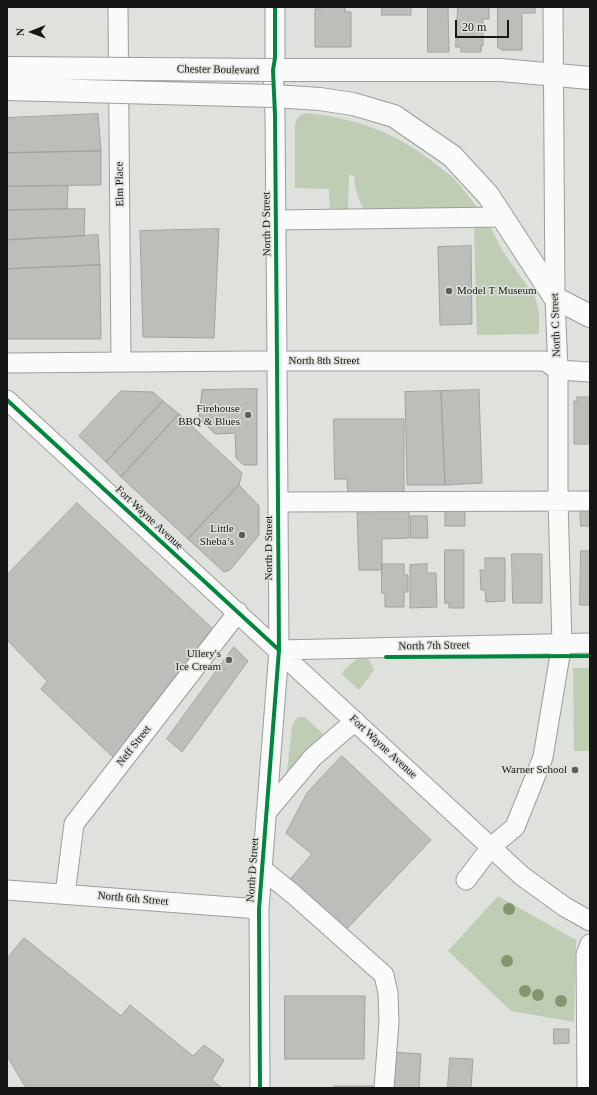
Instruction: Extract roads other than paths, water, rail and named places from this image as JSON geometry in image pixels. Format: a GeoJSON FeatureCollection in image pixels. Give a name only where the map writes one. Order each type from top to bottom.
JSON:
{"type":"FeatureCollection","features":[{"type":"Feature","properties":{"kind":"highway","name":"Chester Boulevard"},"geometry":{"type":"LineString","coordinates":[[7,68],[502,70],[590,78]]}},
{"type":"Feature","properties":{"kind":"highway"},"geometry":{"type":"LineString","coordinates":[[7,90],[273,96],[320,99],[353,104],[394,116],[452,156],[488,196],[555,298],[590,316]]}},
{"type":"Feature","properties":{"kind":"street","name":"Elm Place"},"geometry":{"type":"LineString","coordinates":[[118,7],[121,362]]}},
{"type":"Feature","properties":{"kind":"street","name":"North D Street"},"geometry":{"type":"LineString","coordinates":[[260,1088],[259,909],[279,650],[275,115],[273,96],[275,7]]}},
{"type":"Feature","properties":{"kind":"street","name":"North C Street"},"geometry":{"type":"LineString","coordinates":[[466,880],[491,847],[515,827],[543,757],[562,643],[558,501],[558,370],[555,298],[554,7]]}},
{"type":"Feature","properties":{"kind":"street"},"geometry":{"type":"LineString","coordinates":[[276,220],[502,217]]}},
{"type":"Feature","properties":{"kind":"street","name":"North 8th Street"},"geometry":{"type":"LineString","coordinates":[[7,363],[545,361],[558,370],[590,372]]}},
{"type":"Feature","properties":{"kind":"street","name":"Fort Wayne Avenue"},"geometry":{"type":"LineString","coordinates":[[7,400],[522,876],[565,907],[590,921]]}},
{"type":"Feature","properties":{"kind":"street"},"geometry":{"type":"LineString","coordinates":[[278,502],[590,500]]}},
{"type":"Feature","properties":{"kind":"street","name":"Neff Street"},"geometry":{"type":"LineString","coordinates":[[65,894],[74,824],[238,612]]}},
{"type":"Feature","properties":{"kind":"street","name":"North 7th Street"},"geometry":{"type":"LineString","coordinates":[[279,650],[590,643]]}},
{"type":"Feature","properties":{"kind":"street"},"geometry":{"type":"LineString","coordinates":[[266,813],[313,757],[355,721]]}},
{"type":"Feature","properties":{"kind":"street"},"geometry":{"type":"LineString","coordinates":[[262,869],[293,894],[384,975],[388,993],[389,1022],[384,1088]]}},
{"type":"Feature","properties":{"kind":"street","name":"North 6th Street"},"geometry":{"type":"LineString","coordinates":[[7,890],[259,909]]}},
{"type":"Feature","properties":{"kind":"street"},"geometry":{"type":"LineString","coordinates":[[587,1088],[586,955],[590,944]]}},
{"type":"Feature","properties":{"kind":"place","name":"Model T Museum"},"geometry":{"type":"Point","coordinates":[449,291]}},
{"type":"Feature","properties":{"kind":"place","name":"Firehouse BBQ & Blues"},"geometry":{"type":"Point","coordinates":[248,415]}},
{"type":"Feature","properties":{"kind":"place","name":"Little Sheba’s"},"geometry":{"type":"Point","coordinates":[242,535]}},
{"type":"Feature","properties":{"kind":"place","name":"Ullery's Ice Cream"},"geometry":{"type":"Point","coordinates":[229,660]}},
{"type":"Feature","properties":{"kind":"place","name":"Warner School"},"geometry":{"type":"Point","coordinates":[575,770]}}]}
